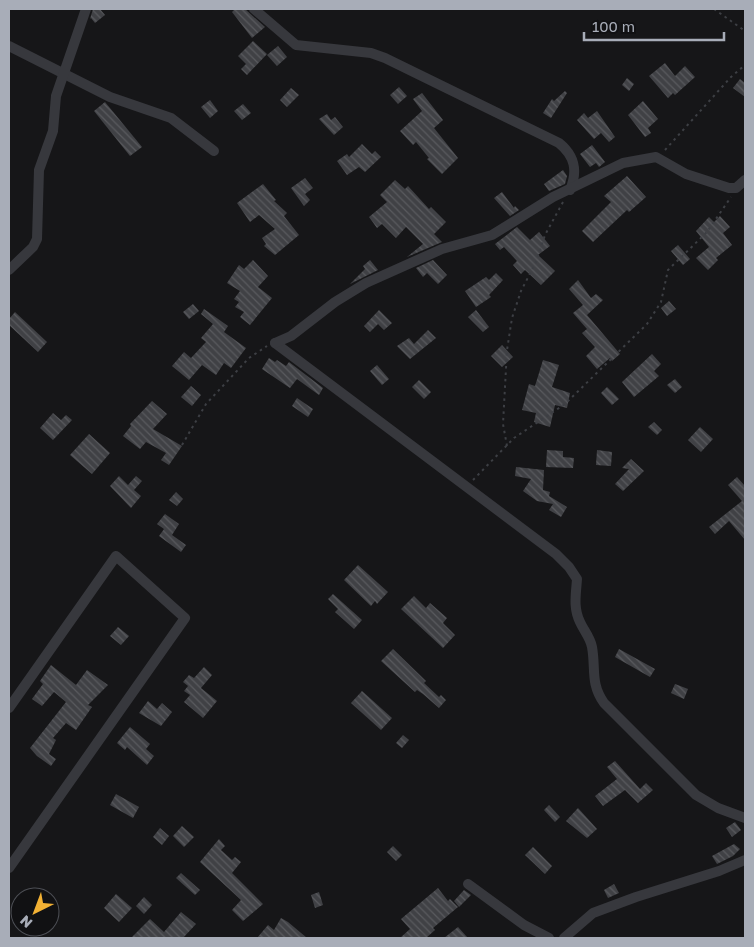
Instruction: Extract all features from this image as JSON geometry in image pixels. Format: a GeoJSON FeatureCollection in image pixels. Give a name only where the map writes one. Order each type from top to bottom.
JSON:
{"type":"FeatureCollection","features":[{"type":"Feature","properties":{"kind":"street"},"geometry":{"type":"LineString","coordinates":[[9,270],[32,247],[36,239],[39,170],[53,132],[56,96],[86,9]]}},
{"type":"Feature","properties":{"kind":"street"},"geometry":{"type":"LineString","coordinates":[[254,9],[296,45],[371,53],[385,58],[559,143],[570,153],[574,162],[575,176],[570,190]]}},
{"type":"Feature","properties":{"kind":"street"},"geometry":{"type":"LineString","coordinates":[[9,46],[110,97],[172,118],[214,152]]}},
{"type":"Feature","properties":{"kind":"street"},"geometry":{"type":"LineString","coordinates":[[745,180],[736,188],[686,174],[656,157],[623,163],[546,201],[492,235],[442,249],[366,283],[335,302],[291,336],[275,343],[556,554],[575,575],[577,616],[590,639],[594,682],[597,693],[604,703],[696,795],[718,808],[745,818]]}},
{"type":"Feature","properties":{"kind":"street"},"geometry":{"type":"LineString","coordinates":[[9,708],[116,556],[185,618],[9,868]]}},
{"type":"Feature","properties":{"kind":"street"},"geometry":{"type":"LineString","coordinates":[[564,938],[593,913],[636,896],[719,871],[745,860]]}},
{"type":"Feature","properties":{"kind":"street"},"geometry":{"type":"LineString","coordinates":[[468,884],[524,925],[549,938]]}},
{"type":"Feature","properties":{"kind":"path"},"geometry":{"type":"LineString","coordinates":[[714,9],[745,31]]}},
{"type":"Feature","properties":{"kind":"path"},"geometry":{"type":"LineString","coordinates":[[656,157],[679,136],[731,77],[745,65]]}},
{"type":"Feature","properties":{"kind":"path"},"geometry":{"type":"LineString","coordinates":[[467,486],[524,430],[565,404],[648,324],[661,302],[668,270],[707,232],[736,188]]}},
{"type":"Feature","properties":{"kind":"path"},"geometry":{"type":"LineString","coordinates":[[507,446],[503,424],[507,350],[512,318],[521,291],[536,262],[545,235],[570,190]]}},
{"type":"Feature","properties":{"kind":"path"},"geometry":{"type":"LineString","coordinates":[[182,446],[206,404],[249,358],[257,351],[275,343]]}},
{"type":"Feature","properties":{"kind":"building"},"geometry":{"type":"Polygon","coordinates":[[[93,9],[100,9],[105,15],[95,23],[90,19],[93,9]]]}},
{"type":"Feature","properties":{"kind":"building"},"geometry":{"type":"Polygon","coordinates":[[[235,9],[245,9],[265,27],[252,38],[232,12],[235,9]]]}},
{"type":"Feature","properties":{"kind":"building"},"geometry":{"type":"Polygon","coordinates":[[[253,41],[267,54],[247,75],[241,69],[246,64],[238,56],[253,41]]]}},
{"type":"Feature","properties":{"kind":"building"},"geometry":{"type":"Polygon","coordinates":[[[278,46],[287,57],[277,66],[267,55],[278,46]]]}},
{"type":"Feature","properties":{"kind":"building"},"geometry":{"type":"Polygon","coordinates":[[[665,63],[675,76],[685,66],[695,77],[675,95],[673,93],[668,98],[649,76],[665,63]]]}},
{"type":"Feature","properties":{"kind":"building"},"geometry":{"type":"Polygon","coordinates":[[[627,78],[634,84],[629,91],[622,85],[627,78]]]}},
{"type":"Feature","properties":{"kind":"building"},"geometry":{"type":"Polygon","coordinates":[[[740,79],[745,83],[745,97],[733,88],[740,79]]]}},
{"type":"Feature","properties":{"kind":"building"},"geometry":{"type":"Polygon","coordinates":[[[399,87],[407,96],[398,104],[390,95],[399,87]]]}},
{"type":"Feature","properties":{"kind":"building"},"geometry":{"type":"Polygon","coordinates":[[[291,88],[299,95],[287,107],[280,100],[291,88]]]}},
{"type":"Feature","properties":{"kind":"building"},"geometry":{"type":"Polygon","coordinates":[[[565,91],[567,93],[551,118],[543,113],[552,99],[554,101],[565,91]]]}},
{"type":"Feature","properties":{"kind":"building"},"geometry":{"type":"Polygon","coordinates":[[[422,93],[443,120],[434,128],[458,158],[442,174],[427,159],[429,158],[416,142],[413,145],[400,131],[422,111],[413,99],[422,93]]]}},
{"type":"Feature","properties":{"kind":"building"},"geometry":{"type":"Polygon","coordinates":[[[210,100],[218,111],[210,118],[201,107],[210,100]]]}},
{"type":"Feature","properties":{"kind":"building"},"geometry":{"type":"Polygon","coordinates":[[[643,101],[658,119],[648,128],[651,133],[645,137],[628,115],[643,101]]]}},
{"type":"Feature","properties":{"kind":"building"},"geometry":{"type":"Polygon","coordinates":[[[105,102],[142,147],[130,156],[94,111],[105,102]]]}},
{"type":"Feature","properties":{"kind":"building"},"geometry":{"type":"Polygon","coordinates":[[[243,104],[251,113],[242,120],[234,111],[243,104]]]}},
{"type":"Feature","properties":{"kind":"building"},"geometry":{"type":"Polygon","coordinates":[[[597,111],[615,137],[609,142],[601,133],[594,139],[577,120],[584,113],[588,118],[597,111]]]}},
{"type":"Feature","properties":{"kind":"building"},"geometry":{"type":"Polygon","coordinates":[[[327,114],[331,120],[335,117],[343,127],[334,135],[319,119],[327,114]]]}},
{"type":"Feature","properties":{"kind":"building"},"geometry":{"type":"Polygon","coordinates":[[[362,144],[372,154],[375,151],[381,157],[365,172],[359,167],[347,175],[337,161],[347,154],[349,157],[362,144]]]}},
{"type":"Feature","properties":{"kind":"building"},"geometry":{"type":"Polygon","coordinates":[[[592,145],[605,162],[599,167],[596,163],[590,167],[580,154],[592,145]]]}},
{"type":"Feature","properties":{"kind":"building"},"geometry":{"type":"Polygon","coordinates":[[[563,170],[567,176],[565,184],[549,191],[544,184],[563,170]]]}},
{"type":"Feature","properties":{"kind":"building"},"geometry":{"type":"Polygon","coordinates":[[[627,176],[646,197],[629,212],[627,210],[593,242],[582,231],[611,202],[604,196],[627,176]]]}},
{"type":"Feature","properties":{"kind":"building"},"geometry":{"type":"Polygon","coordinates":[[[305,178],[313,188],[305,194],[310,200],[304,206],[291,188],[305,178]]]}},
{"type":"Feature","properties":{"kind":"building"},"geometry":{"type":"Polygon","coordinates":[[[395,180],[405,189],[408,186],[429,209],[431,207],[446,222],[434,234],[442,242],[407,257],[423,244],[406,227],[396,238],[382,224],[377,228],[369,217],[387,202],[380,195],[395,180]]]}},
{"type":"Feature","properties":{"kind":"building"},"geometry":{"type":"Polygon","coordinates":[[[263,184],[276,200],[274,201],[287,213],[284,216],[299,235],[275,255],[264,246],[266,244],[262,238],[275,229],[259,215],[250,222],[237,203],[263,184]]]}},
{"type":"Feature","properties":{"kind":"building"},"geometry":{"type":"Polygon","coordinates":[[[502,192],[514,208],[515,206],[519,210],[510,216],[494,198],[502,192]]]}},
{"type":"Feature","properties":{"kind":"building"},"geometry":{"type":"Polygon","coordinates":[[[720,216],[730,227],[723,233],[732,245],[716,258],[718,260],[708,270],[696,258],[709,247],[696,231],[709,217],[714,222],[720,216]]]}},
{"type":"Feature","properties":{"kind":"building"},"geometry":{"type":"Polygon","coordinates":[[[517,227],[530,240],[539,232],[550,246],[538,255],[555,271],[541,285],[525,270],[521,274],[513,265],[517,261],[504,247],[500,250],[495,244],[517,227]]]}},
{"type":"Feature","properties":{"kind":"building"},"geometry":{"type":"Polygon","coordinates":[[[678,245],[690,259],[683,265],[671,251],[678,245]]]}},
{"type":"Feature","properties":{"kind":"building"},"geometry":{"type":"Polygon","coordinates":[[[253,260],[268,276],[258,287],[272,298],[250,325],[240,317],[244,312],[235,307],[239,302],[234,299],[240,291],[227,283],[239,265],[244,269],[253,260]]]}},
{"type":"Feature","properties":{"kind":"building"},"geometry":{"type":"Polygon","coordinates":[[[370,260],[378,270],[350,284],[365,269],[363,266],[370,260]]]}},
{"type":"Feature","properties":{"kind":"building"},"geometry":{"type":"Polygon","coordinates":[[[433,260],[447,275],[438,284],[427,273],[423,277],[416,268],[433,260]]]}},
{"type":"Feature","properties":{"kind":"building"},"geometry":{"type":"Polygon","coordinates":[[[496,273],[503,280],[489,295],[491,297],[476,307],[465,291],[486,277],[489,280],[496,273]]]}},
{"type":"Feature","properties":{"kind":"building"},"geometry":{"type":"Polygon","coordinates":[[[578,280],[591,298],[596,294],[603,300],[587,315],[620,354],[612,361],[610,358],[597,369],[586,356],[595,347],[582,333],[587,329],[573,313],[583,305],[569,289],[578,280]]]}},
{"type":"Feature","properties":{"kind":"building"},"geometry":{"type":"Polygon","coordinates":[[[669,301],[676,309],[667,316],[661,308],[669,301]]]}},
{"type":"Feature","properties":{"kind":"building"},"geometry":{"type":"Polygon","coordinates":[[[193,304],[199,311],[189,319],[183,312],[193,304]]]}},
{"type":"Feature","properties":{"kind":"building"},"geometry":{"type":"Polygon","coordinates":[[[204,309],[228,326],[224,332],[246,348],[231,368],[224,363],[216,375],[202,365],[189,380],[172,366],[184,352],[191,358],[206,342],[201,338],[213,324],[201,314],[204,309]]]}},
{"type":"Feature","properties":{"kind":"building"},"geometry":{"type":"Polygon","coordinates":[[[379,310],[392,323],[384,330],[378,324],[370,332],[364,326],[379,310]]]}},
{"type":"Feature","properties":{"kind":"building"},"geometry":{"type":"Polygon","coordinates":[[[476,310],[489,327],[483,332],[468,317],[476,310]]]}},
{"type":"Feature","properties":{"kind":"building"},"geometry":{"type":"Polygon","coordinates":[[[15,312],[47,342],[38,352],[9,325],[9,319],[15,312]]]}},
{"type":"Feature","properties":{"kind":"building"},"geometry":{"type":"Polygon","coordinates":[[[428,330],[436,338],[410,359],[397,346],[409,338],[414,344],[428,330]]]}},
{"type":"Feature","properties":{"kind":"building"},"geometry":{"type":"Polygon","coordinates":[[[502,345],[513,357],[502,367],[491,356],[502,345]]]}},
{"type":"Feature","properties":{"kind":"building"},"geometry":{"type":"Polygon","coordinates":[[[652,354],[661,364],[654,371],[659,376],[634,397],[622,382],[652,354]]]}},
{"type":"Feature","properties":{"kind":"building"},"geometry":{"type":"Polygon","coordinates":[[[269,358],[275,362],[277,360],[286,366],[289,362],[323,388],[319,395],[297,379],[290,388],[262,369],[269,358]]]}},
{"type":"Feature","properties":{"kind":"building"},"geometry":{"type":"Polygon","coordinates":[[[543,360],[559,365],[552,387],[570,393],[567,408],[555,405],[550,427],[534,422],[536,413],[522,410],[529,384],[535,386],[543,360]]]}},
{"type":"Feature","properties":{"kind":"building"},"geometry":{"type":"Polygon","coordinates":[[[377,365],[389,379],[382,385],[370,371],[377,365]]]}},
{"type":"Feature","properties":{"kind":"building"},"geometry":{"type":"Polygon","coordinates":[[[675,379],[682,387],[675,393],[667,385],[675,379]]]}},
{"type":"Feature","properties":{"kind":"building"},"geometry":{"type":"Polygon","coordinates":[[[419,380],[431,392],[424,399],[412,387],[419,380]]]}},
{"type":"Feature","properties":{"kind":"building"},"geometry":{"type":"Polygon","coordinates":[[[191,386],[201,395],[192,406],[181,397],[191,386]]]}},
{"type":"Feature","properties":{"kind":"building"},"geometry":{"type":"Polygon","coordinates":[[[607,387],[619,399],[612,405],[601,393],[607,387]]]}},
{"type":"Feature","properties":{"kind":"building"},"geometry":{"type":"Polygon","coordinates":[[[297,398],[313,409],[308,417],[292,406],[297,398]]]}},
{"type":"Feature","properties":{"kind":"building"},"geometry":{"type":"Polygon","coordinates":[[[152,401],[167,414],[153,429],[182,446],[169,465],[161,460],[166,453],[146,442],[140,449],[123,436],[131,426],[130,424],[152,401]]]}},
{"type":"Feature","properties":{"kind":"building"},"geometry":{"type":"Polygon","coordinates":[[[53,413],[61,420],[66,415],[72,420],[53,440],[40,428],[53,413]]]}},
{"type":"Feature","properties":{"kind":"building"},"geometry":{"type":"Polygon","coordinates":[[[654,422],[662,430],[657,435],[648,427],[654,422]]]}},
{"type":"Feature","properties":{"kind":"building"},"geometry":{"type":"Polygon","coordinates":[[[700,427],[713,439],[701,452],[688,440],[700,427]]]}},
{"type":"Feature","properties":{"kind":"building"},"geometry":{"type":"Polygon","coordinates":[[[89,434],[110,453],[92,474],[70,455],[89,434]]]}},
{"type":"Feature","properties":{"kind":"building"},"geometry":{"type":"Polygon","coordinates":[[[547,450],[563,451],[563,457],[574,458],[573,468],[546,467],[547,450]]]}},
{"type":"Feature","properties":{"kind":"building"},"geometry":{"type":"Polygon","coordinates":[[[597,450],[612,452],[611,466],[596,465],[597,450]]]}},
{"type":"Feature","properties":{"kind":"building"},"geometry":{"type":"Polygon","coordinates":[[[631,459],[644,471],[623,491],[615,484],[629,469],[622,468],[631,459]]]}},
{"type":"Feature","properties":{"kind":"building"},"geometry":{"type":"Polygon","coordinates":[[[516,467],[544,470],[543,490],[550,492],[549,496],[567,507],[561,517],[549,510],[553,504],[537,501],[523,491],[531,479],[515,476],[516,467]]]}},
{"type":"Feature","properties":{"kind":"building"},"geometry":{"type":"Polygon","coordinates":[[[119,476],[128,485],[136,476],[142,481],[134,490],[141,496],[131,508],[110,486],[119,476]]]}},
{"type":"Feature","properties":{"kind":"building"},"geometry":{"type":"Polygon","coordinates":[[[737,477],[745,486],[745,540],[729,521],[715,534],[709,527],[742,501],[728,485],[737,477]]]}},
{"type":"Feature","properties":{"kind":"building"},"geometry":{"type":"Polygon","coordinates":[[[176,492],[183,499],[177,506],[169,500],[176,492]]]}},
{"type":"Feature","properties":{"kind":"building"},"geometry":{"type":"Polygon","coordinates":[[[165,514],[179,524],[172,535],[186,545],[181,552],[159,536],[164,529],[157,524],[165,514]]]}},
{"type":"Feature","properties":{"kind":"building"},"geometry":{"type":"Polygon","coordinates":[[[358,565],[388,592],[377,604],[375,601],[371,606],[344,580],[358,565]]]}},
{"type":"Feature","properties":{"kind":"building"},"geometry":{"type":"Polygon","coordinates":[[[333,594],[362,620],[354,629],[335,612],[338,609],[328,599],[333,594]]]}},
{"type":"Feature","properties":{"kind":"building"},"geometry":{"type":"Polygon","coordinates":[[[414,596],[426,608],[430,603],[447,618],[443,623],[455,635],[443,648],[401,609],[414,596]]]}},
{"type":"Feature","properties":{"kind":"building"},"geometry":{"type":"Polygon","coordinates":[[[118,627],[129,636],[121,645],[110,636],[118,627]]]}},
{"type":"Feature","properties":{"kind":"building"},"geometry":{"type":"Polygon","coordinates":[[[393,649],[426,681],[424,683],[439,697],[441,695],[446,700],[439,708],[417,690],[415,692],[381,661],[393,649]]]}},
{"type":"Feature","properties":{"kind":"building"},"geometry":{"type":"Polygon","coordinates":[[[619,649],[655,669],[650,677],[615,657],[619,649]]]}},
{"type":"Feature","properties":{"kind":"building"},"geometry":{"type":"Polygon","coordinates":[[[51,665],[76,685],[87,670],[108,685],[88,705],[92,707],[76,730],[66,723],[53,738],[56,740],[49,754],[56,759],[51,766],[37,756],[30,748],[66,702],[54,692],[42,706],[32,699],[43,684],[40,681],[51,665]]]}},
{"type":"Feature","properties":{"kind":"building"},"geometry":{"type":"Polygon","coordinates":[[[204,667],[212,675],[201,688],[217,701],[203,718],[184,702],[190,695],[184,691],[188,686],[183,682],[189,675],[194,678],[204,667]]]}},
{"type":"Feature","properties":{"kind":"building"},"geometry":{"type":"Polygon","coordinates":[[[675,684],[688,689],[684,699],[671,693],[675,684]]]}},
{"type":"Feature","properties":{"kind":"building"},"geometry":{"type":"Polygon","coordinates":[[[362,691],[392,718],[381,730],[351,703],[362,691]]]}},
{"type":"Feature","properties":{"kind":"building"},"geometry":{"type":"Polygon","coordinates":[[[148,701],[157,709],[162,703],[172,712],[161,726],[139,713],[148,701]]]}},
{"type":"Feature","properties":{"kind":"building"},"geometry":{"type":"Polygon","coordinates":[[[130,727],[150,744],[146,749],[154,756],[147,765],[127,747],[125,750],[117,743],[130,727]]]}},
{"type":"Feature","properties":{"kind":"building"},"geometry":{"type":"Polygon","coordinates":[[[403,735],[409,740],[402,748],[396,743],[403,735]]]}},
{"type":"Feature","properties":{"kind":"building"},"geometry":{"type":"Polygon","coordinates":[[[615,761],[640,789],[646,783],[653,790],[638,803],[625,790],[603,806],[595,796],[617,779],[607,767],[615,761]]]}},
{"type":"Feature","properties":{"kind":"building"},"geometry":{"type":"Polygon","coordinates":[[[116,794],[139,807],[133,818],[110,805],[116,794]]]}},
{"type":"Feature","properties":{"kind":"building"},"geometry":{"type":"Polygon","coordinates":[[[549,805],[560,817],[555,822],[544,810],[549,805]]]}},
{"type":"Feature","properties":{"kind":"building"},"geometry":{"type":"Polygon","coordinates":[[[578,808],[597,829],[587,838],[566,821],[578,808]]]}},
{"type":"Feature","properties":{"kind":"building"},"geometry":{"type":"Polygon","coordinates":[[[735,822],[741,830],[732,837],[726,828],[735,822]]]}},
{"type":"Feature","properties":{"kind":"building"},"geometry":{"type":"Polygon","coordinates":[[[182,826],[194,837],[184,847],[173,836],[182,826]]]}},
{"type":"Feature","properties":{"kind":"building"},"geometry":{"type":"Polygon","coordinates":[[[160,828],[169,836],[162,845],[153,837],[160,828]]]}},
{"type":"Feature","properties":{"kind":"building"},"geometry":{"type":"Polygon","coordinates":[[[219,839],[225,846],[221,850],[232,860],[235,857],[241,862],[232,873],[263,904],[243,921],[232,910],[241,900],[200,862],[219,839]]]}},
{"type":"Feature","properties":{"kind":"building"},"geometry":{"type":"Polygon","coordinates":[[[734,844],[740,849],[733,856],[717,864],[712,856],[734,844]]]}},
{"type":"Feature","properties":{"kind":"building"},"geometry":{"type":"Polygon","coordinates":[[[393,846],[402,855],[396,861],[387,852],[393,846]]]}},
{"type":"Feature","properties":{"kind":"building"},"geometry":{"type":"Polygon","coordinates":[[[533,847],[552,866],[545,874],[525,855],[533,847]]]}},
{"type":"Feature","properties":{"kind":"building"},"geometry":{"type":"Polygon","coordinates":[[[181,873],[200,890],[195,895],[176,878],[181,873]]]}},
{"type":"Feature","properties":{"kind":"building"},"geometry":{"type":"Polygon","coordinates":[[[614,884],[619,893],[608,898],[604,890],[614,884]]]}},
{"type":"Feature","properties":{"kind":"building"},"geometry":{"type":"Polygon","coordinates":[[[438,888],[448,901],[450,899],[458,907],[433,928],[435,930],[426,938],[400,938],[410,929],[401,919],[438,888]]]}},
{"type":"Feature","properties":{"kind":"building"},"geometry":{"type":"Polygon","coordinates":[[[464,890],[471,895],[459,907],[454,901],[464,890]]]}},
{"type":"Feature","properties":{"kind":"building"},"geometry":{"type":"Polygon","coordinates":[[[319,892],[323,905],[315,908],[311,895],[319,892]]]}},
{"type":"Feature","properties":{"kind":"building"},"geometry":{"type":"Polygon","coordinates":[[[116,894],[132,908],[119,922],[104,908],[116,894]]]}},
{"type":"Feature","properties":{"kind":"building"},"geometry":{"type":"Polygon","coordinates":[[[144,897],[152,905],[144,914],[136,906],[144,897]]]}},
{"type":"Feature","properties":{"kind":"building"},"geometry":{"type":"Polygon","coordinates":[[[181,912],[196,924],[183,938],[131,938],[150,919],[164,932],[181,912]]]}},
{"type":"Feature","properties":{"kind":"building"},"geometry":{"type":"Polygon","coordinates":[[[281,918],[307,938],[257,938],[268,925],[274,930],[281,918]]]}},
{"type":"Feature","properties":{"kind":"building"},"geometry":{"type":"Polygon","coordinates":[[[458,927],[468,938],[444,938],[458,927]]]}}]}
